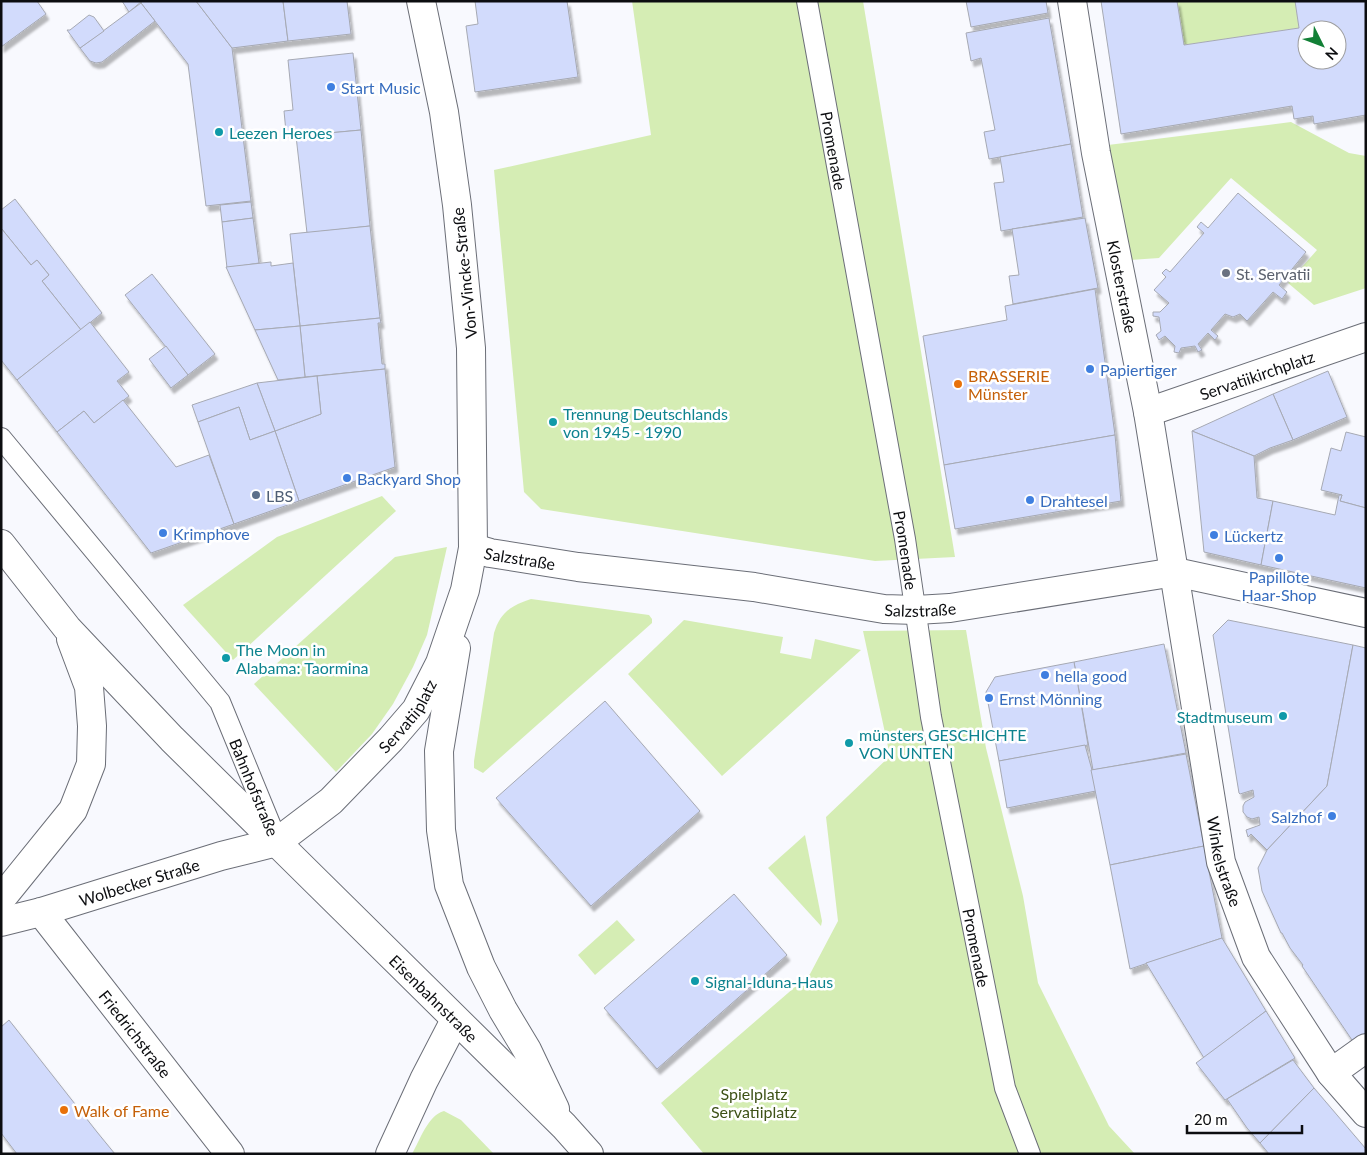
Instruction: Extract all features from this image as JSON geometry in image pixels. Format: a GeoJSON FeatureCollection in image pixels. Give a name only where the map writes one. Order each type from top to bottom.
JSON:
{"type":"FeatureCollection","features":[{"type":"Feature","properties":{"kind":"main road","name":"Von-Vincke-Straße"},"geometry":{"type":"LineString","coordinates":[[421,1],[444,112],[457,205],[469,329],[473,548]]}},
{"type":"Feature","properties":{"kind":"main road","name":"Klosterstraße"},"geometry":{"type":"LineString","coordinates":[[1072,1],[1096,153],[1148,412],[1175,572]]}},
{"type":"Feature","properties":{"kind":"main road","name":"Servatiikirchplatz"},"geometry":{"type":"LineString","coordinates":[[1148,412],[1366,337]]}},
{"type":"Feature","properties":{"kind":"main road","name":"Bahnhofstraße"},"geometry":{"type":"LineString","coordinates":[[1,544],[67,628],[172,739],[277,842]]}},
{"type":"Feature","properties":{"kind":"main road","name":"Servatiiplatz"},"geometry":{"type":"LineString","coordinates":[[277,842],[331,801],[391,740],[416,710],[440,663],[465,590],[473,548]]}},
{"type":"Feature","properties":{"kind":"main road","name":"Salzstraße"},"geometry":{"type":"LineString","coordinates":[[473,548],[490,553],[578,567],[754,588],[884,609],[950,608],[1175,572],[1366,613]]}},
{"type":"Feature","properties":{"kind":"main road","name":"Winkelstraße"},"geometry":{"type":"LineString","coordinates":[[1175,572],[1221,862],[1256,957],[1331,1072],[1366,1113]]}},
{"type":"Feature","properties":{"kind":"main road"},"geometry":{"type":"LineString","coordinates":[[465,590],[439,751],[441,830],[449,885],[481,967],[502,1010],[527,1050],[564,1126]]}},
{"type":"Feature","properties":{"kind":"main road"},"geometry":{"type":"LineString","coordinates":[[1,900],[73,810],[91,764],[92,726],[89,687],[67,628]]}},
{"type":"Feature","properties":{"kind":"main road","name":"Wolbecker Straße"},"geometry":{"type":"LineString","coordinates":[[1,922],[40,912],[221,856],[277,842]]}},
{"type":"Feature","properties":{"kind":"main road","name":"Eisenbahnstraße"},"geometry":{"type":"LineString","coordinates":[[277,842],[564,1126],[588,1154]]}},
{"type":"Feature","properties":{"kind":"main road","name":"Friedrichstraße"},"geometry":{"type":"LineString","coordinates":[[40,912],[230,1154]]}},
{"type":"Feature","properties":{"kind":"main road"},"geometry":{"type":"LineString","coordinates":[[390,1154],[424,1080],[455,1020]]}},
{"type":"Feature","properties":{"kind":"main road"},"geometry":{"type":"LineString","coordinates":[[1331,1072],[1366,1048]]}},
{"type":"Feature","properties":{"kind":"lane","name":"Promenade"},"geometry":{"type":"LineString","coordinates":[[807,1],[903,529],[930,716],[1004,1088],[1030,1154]]}},
{"type":"Feature","properties":{"kind":"lane","name":"Bahnhofstraße"},"geometry":{"type":"LineString","coordinates":[[1,438],[220,702],[277,842]]}},
{"type":"Feature","properties":{"kind":"green space"},"geometry":{"type":"Polygon","coordinates":[[[632,1],[863,1],[955,557],[875,561],[541,509],[524,492],[494,170],[651,135],[632,1]]]}},
{"type":"Feature","properties":{"kind":"green space"},"geometry":{"type":"Polygon","coordinates":[[[1177,1],[1295,1],[1297,28],[1184,45],[1177,1]]]}},
{"type":"Feature","properties":{"kind":"green space"},"geometry":{"type":"Polygon","coordinates":[[[1291,122],[1349,153],[1366,156],[1366,288],[1314,305],[1288,283],[1317,250],[1231,178],[1159,258],[1130,260],[1108,145],[1291,122]]]}},
{"type":"Feature","properties":{"kind":"green space"},"geometry":{"type":"Polygon","coordinates":[[[382,496],[396,511],[233,660],[183,605],[277,537],[382,496]]]}},
{"type":"Feature","properties":{"kind":"green space"},"geometry":{"type":"Polygon","coordinates":[[[447,547],[427,635],[413,667],[393,704],[372,734],[336,772],[254,684],[395,557],[447,547]]]}},
{"type":"Feature","properties":{"kind":"green space"},"geometry":{"type":"Polygon","coordinates":[[[531,599],[649,615],[652,623],[483,773],[474,768],[474,761],[494,633],[499,620],[507,611],[517,604],[531,599]]]}},
{"type":"Feature","properties":{"kind":"green space"},"geometry":{"type":"Polygon","coordinates":[[[684,620],[783,637],[780,653],[811,659],[815,639],[861,650],[722,776],[628,674],[684,620]]]}},
{"type":"Feature","properties":{"kind":"green space","name":"Spielplatz Servatiiplatz"},"geometry":{"type":"Polygon","coordinates":[[[966,630],[986,748],[1023,896],[1038,983],[1109,1126],[1135,1154],[704,1154],[661,1103],[810,974],[838,921],[826,817],[890,756],[863,631],[966,630]]]}},
{"type":"Feature","properties":{"kind":"green space"},"geometry":{"type":"Polygon","coordinates":[[[805,835],[822,921],[821,926],[768,868],[805,835]]]}},
{"type":"Feature","properties":{"kind":"green space"},"geometry":{"type":"Polygon","coordinates":[[[617,920],[635,940],[595,975],[578,955],[617,920]]]}},
{"type":"Feature","properties":{"kind":"green space"},"geometry":{"type":"Polygon","coordinates":[[[444,1111],[461,1120],[494,1154],[412,1154],[421,1135],[433,1117],[444,1111]]]}},
{"type":"Feature","properties":{"kind":"building"},"geometry":{"type":"Polygon","coordinates":[[[1,1],[37,1],[46,14],[1,47],[1,1]]]}},
{"type":"Feature","properties":{"kind":"building"},"geometry":{"type":"Polygon","coordinates":[[[122,1],[142,1],[129,12],[122,1]]]}},
{"type":"Feature","properties":{"kind":"building","name":"Leezen Heroes"},"geometry":{"type":"Polygon","coordinates":[[[142,1],[196,1],[232,48],[251,201],[206,206],[188,64],[141,3],[142,1]]]}},
{"type":"Feature","properties":{"kind":"building"},"geometry":{"type":"Polygon","coordinates":[[[196,1],[283,1],[288,41],[232,48],[196,1]]]}},
{"type":"Feature","properties":{"kind":"building"},"geometry":{"type":"Polygon","coordinates":[[[283,1],[347,1],[351,34],[288,41],[283,1]]]}},
{"type":"Feature","properties":{"kind":"building"},"geometry":{"type":"Polygon","coordinates":[[[475,1],[567,1],[578,77],[475,92],[466,26],[478,24],[475,1]]]}},
{"type":"Feature","properties":{"kind":"building"},"geometry":{"type":"Polygon","coordinates":[[[966,1],[1046,1],[1048,13],[971,27],[966,1]]]}},
{"type":"Feature","properties":{"kind":"building"},"geometry":{"type":"Polygon","coordinates":[[[1101,1],[1177,1],[1184,45],[1297,28],[1297,70],[1347,70],[1347,20],[1298,20],[1295,1],[1366,1],[1366,115],[1314,124],[1313,116],[1294,119],[1292,106],[1121,134],[1101,1]]]}},
{"type":"Feature","properties":{"kind":"building"},"geometry":{"type":"Polygon","coordinates":[[[141,3],[155,21],[102,62],[90,61],[80,48],[141,3]]]}},
{"type":"Feature","properties":{"kind":"building"},"geometry":{"type":"Polygon","coordinates":[[[89,15],[94,17],[104,31],[80,48],[67,30],[70,30],[89,15]]]}},
{"type":"Feature","properties":{"kind":"building"},"geometry":{"type":"Polygon","coordinates":[[[1049,18],[1071,144],[989,159],[984,132],[995,130],[981,58],[971,61],[966,33],[1049,18]]]}},
{"type":"Feature","properties":{"kind":"building"},"geometry":{"type":"Polygon","coordinates":[[[353,53],[361,130],[296,136],[296,131],[286,132],[284,111],[293,110],[288,60],[353,53]]]}},
{"type":"Feature","properties":{"kind":"building"},"geometry":{"type":"Polygon","coordinates":[[[361,130],[370,226],[307,233],[296,136],[361,130]]]}},
{"type":"Feature","properties":{"kind":"building"},"geometry":{"type":"Polygon","coordinates":[[[1071,144],[1083,217],[1001,231],[994,183],[1004,182],[1000,157],[1071,144]]]}},
{"type":"Feature","properties":{"kind":"building","name":"St. Servatii"},"geometry":{"type":"Polygon","coordinates":[[[1238,193],[1306,252],[1279,285],[1287,292],[1282,299],[1273,292],[1247,321],[1240,314],[1233,317],[1225,314],[1211,330],[1218,336],[1215,340],[1208,333],[1198,344],[1202,350],[1198,352],[1195,346],[1181,348],[1179,353],[1174,352],[1175,346],[1165,336],[1159,340],[1156,335],[1161,331],[1159,317],[1153,316],[1153,312],[1160,312],[1169,303],[1154,290],[1166,277],[1162,273],[1166,269],[1170,272],[1204,233],[1197,227],[1201,222],[1208,228],[1238,193]]]}},
{"type":"Feature","properties":{"kind":"building"},"geometry":{"type":"Polygon","coordinates":[[[15,199],[102,313],[81,330],[42,281],[49,275],[37,260],[31,265],[1,228],[1,210],[15,199]]]}},
{"type":"Feature","properties":{"kind":"building"},"geometry":{"type":"Polygon","coordinates":[[[251,202],[253,218],[222,222],[220,205],[251,202]]]}},
{"type":"Feature","properties":{"kind":"building"},"geometry":{"type":"Polygon","coordinates":[[[253,218],[259,263],[227,268],[222,222],[253,218]]]}},
{"type":"Feature","properties":{"kind":"building"},"geometry":{"type":"Polygon","coordinates":[[[1085,218],[1098,288],[1013,304],[1009,276],[1019,275],[1012,229],[1085,218]]]}},
{"type":"Feature","properties":{"kind":"building"},"geometry":{"type":"Polygon","coordinates":[[[370,226],[380,318],[300,326],[290,234],[370,226]]]}},
{"type":"Feature","properties":{"kind":"building"},"geometry":{"type":"Polygon","coordinates":[[[1,228],[31,265],[37,260],[49,275],[42,281],[81,330],[17,380],[1,360],[1,228]]]}},
{"type":"Feature","properties":{"kind":"building"},"geometry":{"type":"Polygon","coordinates":[[[271,262],[271,266],[293,263],[300,326],[255,330],[226,267],[271,262]]]}},
{"type":"Feature","properties":{"kind":"building"},"geometry":{"type":"Polygon","coordinates":[[[152,274],[215,354],[188,375],[125,295],[152,274]]]}},
{"type":"Feature","properties":{"kind":"building"},"geometry":{"type":"Polygon","coordinates":[[[1095,289],[1115,435],[944,465],[923,336],[1007,320],[1005,306],[1095,289]]]}},
{"type":"Feature","properties":{"kind":"building"},"geometry":{"type":"Polygon","coordinates":[[[380,318],[381,323],[378,323],[382,364],[385,364],[385,369],[305,377],[300,326],[380,318]]]}},
{"type":"Feature","properties":{"kind":"building"},"geometry":{"type":"Polygon","coordinates":[[[90,322],[129,372],[117,381],[129,396],[94,423],[84,411],[57,432],[17,380],[90,322]]]}},
{"type":"Feature","properties":{"kind":"building"},"geometry":{"type":"Polygon","coordinates":[[[300,326],[305,377],[278,380],[255,330],[300,326]]]}},
{"type":"Feature","properties":{"kind":"building"},"geometry":{"type":"Polygon","coordinates":[[[166,346],[188,375],[171,388],[149,359],[166,346]]]}},
{"type":"Feature","properties":{"kind":"building"},"geometry":{"type":"Polygon","coordinates":[[[385,369],[395,467],[299,501],[275,431],[321,414],[317,376],[385,369]]]}},
{"type":"Feature","properties":{"kind":"building"},"geometry":{"type":"Polygon","coordinates":[[[1328,371],[1347,417],[1293,440],[1273,394],[1328,371]]]}},
{"type":"Feature","properties":{"kind":"building"},"geometry":{"type":"Polygon","coordinates":[[[317,376],[321,414],[275,431],[257,383],[317,376]]]}},
{"type":"Feature","properties":{"kind":"building"},"geometry":{"type":"Polygon","coordinates":[[[257,383],[275,431],[250,440],[239,407],[198,422],[192,405],[257,383]]]}},
{"type":"Feature","properties":{"kind":"building"},"geometry":{"type":"Polygon","coordinates":[[[1273,394],[1293,440],[1254,456],[1192,431],[1273,394]]]}},
{"type":"Feature","properties":{"kind":"building"},"geometry":{"type":"Polygon","coordinates":[[[123,400],[176,467],[209,455],[234,524],[151,553],[57,432],[84,411],[94,423],[123,400]]]}},
{"type":"Feature","properties":{"kind":"building"},"geometry":{"type":"Polygon","coordinates":[[[239,407],[250,440],[275,431],[299,501],[234,524],[198,422],[239,407]]]}},
{"type":"Feature","properties":{"kind":"building"},"geometry":{"type":"Polygon","coordinates":[[[1192,431],[1254,456],[1257,498],[1273,501],[1261,565],[1204,552],[1192,431]]]}},
{"type":"Feature","properties":{"kind":"building"},"geometry":{"type":"Polygon","coordinates":[[[1346,432],[1366,437],[1366,508],[1340,501],[1342,495],[1321,490],[1331,448],[1341,451],[1346,432]]]}},
{"type":"Feature","properties":{"kind":"building"},"geometry":{"type":"Polygon","coordinates":[[[1115,435],[1121,501],[955,529],[944,465],[1115,435]]]}},
{"type":"Feature","properties":{"kind":"building"},"geometry":{"type":"Polygon","coordinates":[[[1339,495],[1342,495],[1340,501],[1366,508],[1366,588],[1261,565],[1273,501],[1335,515],[1339,495]]]}},
{"type":"Feature","properties":{"kind":"building","name":"Stadtmuseum"},"geometry":{"type":"Polygon","coordinates":[[[1228,620],[1353,645],[1327,786],[1267,850],[1251,834],[1248,837],[1246,830],[1260,825],[1259,817],[1252,819],[1243,812],[1245,802],[1254,797],[1253,790],[1239,793],[1213,635],[1228,620]]]}},
{"type":"Feature","properties":{"kind":"building"},"geometry":{"type":"Polygon","coordinates":[[[1164,644],[1186,753],[1093,770],[1074,662],[1164,644]]]}},
{"type":"Feature","properties":{"kind":"building","name":"Salzhof"},"geometry":{"type":"Polygon","coordinates":[[[1353,645],[1366,648],[1366,1034],[1354,1043],[1281,933],[1262,891],[1258,868],[1267,850],[1327,786],[1353,645]]]}},
{"type":"Feature","properties":{"kind":"building"},"geometry":{"type":"Polygon","coordinates":[[[1074,662],[1088,745],[999,761],[986,692],[995,677],[1074,662]]]}},
{"type":"Feature","properties":{"kind":"building"},"geometry":{"type":"Polygon","coordinates":[[[605,701],[700,811],[591,906],[496,798],[605,701]]]}},
{"type":"Feature","properties":{"kind":"building"},"geometry":{"type":"Polygon","coordinates":[[[1085,745],[1096,791],[1007,808],[999,761],[1085,745]]]}},
{"type":"Feature","properties":{"kind":"building"},"geometry":{"type":"Polygon","coordinates":[[[1186,754],[1204,846],[1110,865],[1091,770],[1186,754]]]}},
{"type":"Feature","properties":{"kind":"building"},"geometry":{"type":"Polygon","coordinates":[[[1204,846],[1222,938],[1130,969],[1110,865],[1204,846]]]}},
{"type":"Feature","properties":{"kind":"building","name":"Signal-Iduna-Haus"},"geometry":{"type":"Polygon","coordinates":[[[734,894],[787,955],[657,1069],[604,1008],[734,894]]]}},
{"type":"Feature","properties":{"kind":"building"},"geometry":{"type":"Polygon","coordinates":[[[1222,938],[1266,1011],[1204,1058],[1146,963],[1222,938]]]}},
{"type":"Feature","properties":{"kind":"building"},"geometry":{"type":"Polygon","coordinates":[[[1266,1011],[1295,1058],[1225,1100],[1196,1063],[1266,1011]]]}},
{"type":"Feature","properties":{"kind":"building"},"geometry":{"type":"Polygon","coordinates":[[[9,1020],[115,1154],[17,1154],[1,1133],[1,1027],[9,1020]]]}},
{"type":"Feature","properties":{"kind":"building"},"geometry":{"type":"Polygon","coordinates":[[[1293,1060],[1314,1088],[1260,1143],[1227,1099],[1293,1060]]]}},
{"type":"Feature","properties":{"kind":"building"},"geometry":{"type":"Polygon","coordinates":[[[1314,1088],[1366,1149],[1366,1154],[1269,1154],[1260,1143],[1314,1088]]]}},
{"type":"Feature","properties":{"kind":"place","name":"Start Music"},"geometry":{"type":"Point","coordinates":[331,87]}},
{"type":"Feature","properties":{"kind":"place","name":"Leezen Heroes"},"geometry":{"type":"Point","coordinates":[219,132]}},
{"type":"Feature","properties":{"kind":"place","name":"St. Servatii"},"geometry":{"type":"Point","coordinates":[1226,273]}},
{"type":"Feature","properties":{"kind":"place","name":"Papiertiger"},"geometry":{"type":"Point","coordinates":[1090,369]}},
{"type":"Feature","properties":{"kind":"place","name":"BRASSERIE Münster"},"geometry":{"type":"Point","coordinates":[958,384]}},
{"type":"Feature","properties":{"kind":"place","name":"Trennung Deutschlands von 1945 - 1990"},"geometry":{"type":"Point","coordinates":[553,422]}},
{"type":"Feature","properties":{"kind":"place","name":"Backyard Shop"},"geometry":{"type":"Point","coordinates":[347,478]}},
{"type":"Feature","properties":{"kind":"place","name":"LBS"},"geometry":{"type":"Point","coordinates":[256,495]}},
{"type":"Feature","properties":{"kind":"place","name":"Drahtesel"},"geometry":{"type":"Point","coordinates":[1030,500]}},
{"type":"Feature","properties":{"kind":"place","name":"Krimphove"},"geometry":{"type":"Point","coordinates":[163,533]}},
{"type":"Feature","properties":{"kind":"place","name":"Lückertz"},"geometry":{"type":"Point","coordinates":[1214,535]}},
{"type":"Feature","properties":{"kind":"place","name":"Papillote Haar-Shop"},"geometry":{"type":"Point","coordinates":[1279,558]}},
{"type":"Feature","properties":{"kind":"place","name":"The Moon in Alabama: Taormina"},"geometry":{"type":"Point","coordinates":[226,658]}},
{"type":"Feature","properties":{"kind":"place","name":"hella good"},"geometry":{"type":"Point","coordinates":[1045,675]}},
{"type":"Feature","properties":{"kind":"place","name":"Ernst Mönning"},"geometry":{"type":"Point","coordinates":[989,698]}},
{"type":"Feature","properties":{"kind":"place","name":"Stadtmuseum"},"geometry":{"type":"Point","coordinates":[1283,716]}},
{"type":"Feature","properties":{"kind":"place","name":"münsters GESCHICHTE VON UNTEN"},"geometry":{"type":"Point","coordinates":[849,743]}},
{"type":"Feature","properties":{"kind":"place","name":"Salzhof"},"geometry":{"type":"Point","coordinates":[1332,816]}},
{"type":"Feature","properties":{"kind":"place","name":"Signal-Iduna-Haus"},"geometry":{"type":"Point","coordinates":[695,981]}},
{"type":"Feature","properties":{"kind":"place","name":"Walk of Fame"},"geometry":{"type":"Point","coordinates":[64,1110]}}]}
